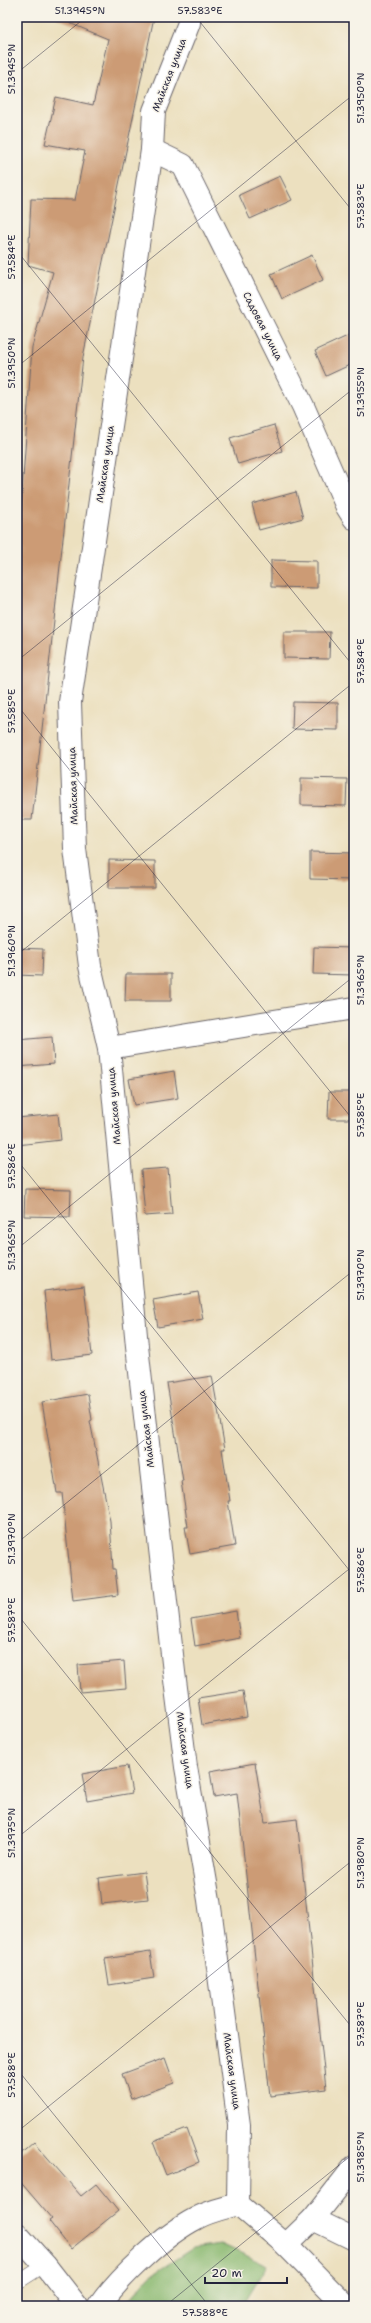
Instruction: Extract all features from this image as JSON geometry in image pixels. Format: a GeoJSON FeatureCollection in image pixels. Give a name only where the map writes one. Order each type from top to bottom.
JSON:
{"type":"FeatureCollection","features":[{"type":"Feature","properties":{"kind":"street","name":"Майская улица"},"geometry":{"type":"LineString","coordinates":[[189,17],[189,22],[154,111],[152,150],[70,702],[75,849],[90,966],[109,1048],[137,1346],[174,1672],[186,1767],[209,1900],[239,2125],[238,2204]]}},
{"type":"Feature","properties":{"kind":"street","name":"Садовая улица"},"geometry":{"type":"LineString","coordinates":[[152,150],[183,165],[303,406],[347,507],[354,518]]}},
{"type":"Feature","properties":{"kind":"street"},"geometry":{"type":"LineString","coordinates":[[109,1048],[354,1008]]}},
{"type":"Feature","properties":{"kind":"street"},"geometry":{"type":"LineString","coordinates":[[286,2245],[313,2219],[354,2167]]}},
{"type":"Feature","properties":{"kind":"street"},"geometry":{"type":"LineString","coordinates":[[99,2306],[109,2292],[135,2266],[169,2237],[197,2218],[238,2204],[286,2245],[346,2306]]}},
{"type":"Feature","properties":{"kind":"street"},"geometry":{"type":"LineString","coordinates":[[313,2219],[354,2239]]}},
{"type":"Feature","properties":{"kind":"street"},"geometry":{"type":"LineString","coordinates":[[17,2234],[46,2265],[77,2306]]}},
{"type":"Feature","properties":{"kind":"lane"},"geometry":{"type":"LineString","coordinates":[[17,2283],[46,2265]]}},
{"type":"Feature","properties":{"kind":"green space"},"geometry":{"type":"Polygon","coordinates":[[[221,2244],[267,2265],[242,2306],[124,2306],[150,2276],[193,2248],[221,2244]]]}},
{"type":"Feature","properties":{"kind":"building"},"geometry":{"type":"Polygon","coordinates":[[[55,17],[154,17],[83,357],[32,820],[17,820],[17,567],[32,347],[53,272],[28,265],[31,199],[75,200],[85,151],[45,144],[56,97],[93,105],[108,39],[55,17]]]}},
{"type":"Feature","properties":{"kind":"building"},"geometry":{"type":"Polygon","coordinates":[[[280,176],[292,200],[250,219],[239,195],[280,176]]]}},
{"type":"Feature","properties":{"kind":"building"},"geometry":{"type":"Polygon","coordinates":[[[312,255],[323,280],[282,299],[271,274],[312,255]]]}},
{"type":"Feature","properties":{"kind":"building"},"geometry":{"type":"Polygon","coordinates":[[[354,333],[354,363],[326,376],[315,351],[354,333]]]}},
{"type":"Feature","properties":{"kind":"building"},"geometry":{"type":"Polygon","coordinates":[[[274,425],[282,451],[238,464],[230,438],[274,425]]]}},
{"type":"Feature","properties":{"kind":"building"},"geometry":{"type":"Polygon","coordinates":[[[296,492],[303,518],[259,530],[252,504],[296,492]]]}},
{"type":"Feature","properties":{"kind":"building"},"geometry":{"type":"Polygon","coordinates":[[[271,560],[317,561],[317,588],[271,587],[271,560]]]}},
{"type":"Feature","properties":{"kind":"building"},"geometry":{"type":"Polygon","coordinates":[[[284,632],[330,632],[329,659],[284,658],[284,632]]]}},
{"type":"Feature","properties":{"kind":"building"},"geometry":{"type":"Polygon","coordinates":[[[293,702],[338,703],[338,730],[292,729],[293,702]]]}},
{"type":"Feature","properties":{"kind":"building"},"geometry":{"type":"Polygon","coordinates":[[[301,778],[347,779],[346,806],[301,805],[301,778]]]}},
{"type":"Feature","properties":{"kind":"building"},"geometry":{"type":"Polygon","coordinates":[[[310,852],[354,853],[354,880],[310,879],[310,852]]]}},
{"type":"Feature","properties":{"kind":"building"},"geometry":{"type":"Polygon","coordinates":[[[109,860],[155,861],[155,888],[109,888],[109,860]]]}},
{"type":"Feature","properties":{"kind":"building"},"geometry":{"type":"Polygon","coordinates":[[[314,947],[354,948],[354,975],[313,974],[314,947]]]}},
{"type":"Feature","properties":{"kind":"building"},"geometry":{"type":"Polygon","coordinates":[[[17,948],[43,949],[42,976],[17,975],[17,948]]]}},
{"type":"Feature","properties":{"kind":"building"},"geometry":{"type":"Polygon","coordinates":[[[126,974],[171,974],[171,1001],[125,1001],[126,974]]]}},
{"type":"Feature","properties":{"kind":"building"},"geometry":{"type":"Polygon","coordinates":[[[52,1037],[54,1064],[17,1067],[17,1040],[52,1037]]]}},
{"type":"Feature","properties":{"kind":"building"},"geometry":{"type":"Polygon","coordinates":[[[174,1071],[178,1098],[134,1105],[129,1079],[174,1071]]]}},
{"type":"Feature","properties":{"kind":"building"},"geometry":{"type":"Polygon","coordinates":[[[329,1092],[354,1092],[354,1119],[328,1119],[329,1092]]]}},
{"type":"Feature","properties":{"kind":"building"},"geometry":{"type":"Polygon","coordinates":[[[58,1114],[61,1140],[17,1145],[17,1118],[58,1114]]]}},
{"type":"Feature","properties":{"kind":"building"},"geometry":{"type":"Polygon","coordinates":[[[168,1168],[172,1214],[145,1216],[141,1170],[168,1168]]]}},
{"type":"Feature","properties":{"kind":"building"},"geometry":{"type":"Polygon","coordinates":[[[25,1189],[71,1190],[70,1217],[24,1216],[25,1189]]]}},
{"type":"Feature","properties":{"kind":"building"},"geometry":{"type":"Polygon","coordinates":[[[84,1286],[92,1355],[51,1360],[44,1291],[84,1286]]]}},
{"type":"Feature","properties":{"kind":"building"},"geometry":{"type":"Polygon","coordinates":[[[198,1292],[203,1319],[158,1327],[153,1300],[198,1292]]]}},
{"type":"Feature","properties":{"kind":"building"},"geometry":{"type":"Polygon","coordinates":[[[212,1376],[225,1449],[222,1449],[235,1546],[190,1554],[185,1527],[188,1527],[181,1481],[183,1481],[167,1383],[212,1376]]]}},
{"type":"Feature","properties":{"kind":"building"},"geometry":{"type":"Polygon","coordinates":[[[88,1394],[92,1420],[90,1421],[110,1521],[113,1569],[115,1569],[118,1595],[73,1601],[62,1493],[57,1493],[42,1402],[88,1394]]]}},
{"type":"Feature","properties":{"kind":"building"},"geometry":{"type":"Polygon","coordinates":[[[236,1611],[240,1638],[195,1646],[191,1619],[236,1611]]]}},
{"type":"Feature","properties":{"kind":"building"},"geometry":{"type":"Polygon","coordinates":[[[124,1661],[126,1688],[80,1692],[78,1665],[124,1661]]]}},
{"type":"Feature","properties":{"kind":"building"},"geometry":{"type":"Polygon","coordinates":[[[243,1691],[247,1717],[202,1725],[198,1698],[243,1691]]]}},
{"type":"Feature","properties":{"kind":"building"},"geometry":{"type":"Polygon","coordinates":[[[255,1763],[265,1823],[297,1819],[326,2089],[270,2096],[237,1793],[214,1797],[210,1771],[255,1763]]]}},
{"type":"Feature","properties":{"kind":"building"},"geometry":{"type":"Polygon","coordinates":[[[127,1766],[132,1793],[87,1801],[82,1774],[127,1766]]]}},
{"type":"Feature","properties":{"kind":"building"},"geometry":{"type":"Polygon","coordinates":[[[144,1872],[148,1899],[102,1904],[99,1878],[144,1872]]]}},
{"type":"Feature","properties":{"kind":"building"},"geometry":{"type":"Polygon","coordinates":[[[150,1952],[154,1978],[109,1985],[105,1959],[150,1952]]]}},
{"type":"Feature","properties":{"kind":"building"},"geometry":{"type":"Polygon","coordinates":[[[165,2058],[174,2083],[131,2099],[122,2074],[165,2058]]]}},
{"type":"Feature","properties":{"kind":"building"},"geometry":{"type":"Polygon","coordinates":[[[187,2129],[199,2162],[166,2175],[153,2142],[187,2129]]]}},
{"type":"Feature","properties":{"kind":"building"},"geometry":{"type":"Polygon","coordinates":[[[34,2142],[81,2196],[96,2184],[118,2211],[71,2249],[49,2221],[52,2219],[17,2178],[17,2157],[34,2142]]]}}]}
